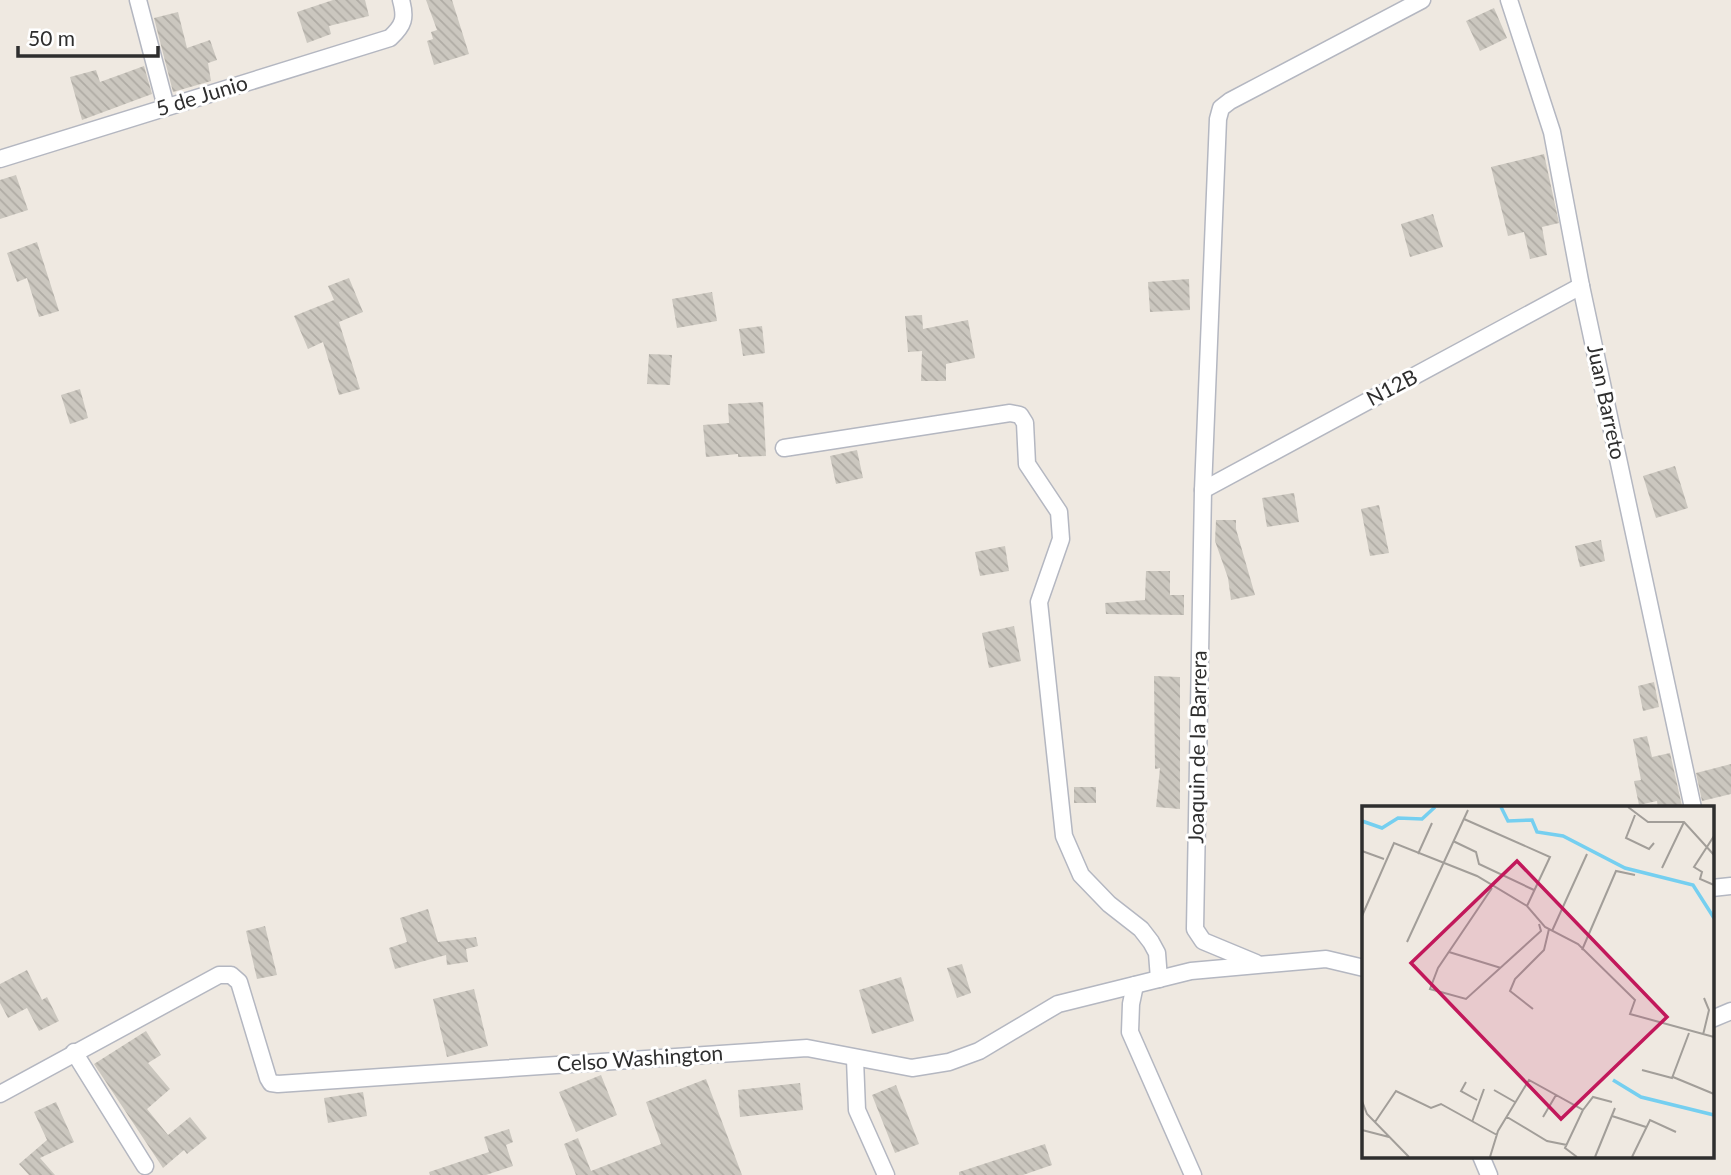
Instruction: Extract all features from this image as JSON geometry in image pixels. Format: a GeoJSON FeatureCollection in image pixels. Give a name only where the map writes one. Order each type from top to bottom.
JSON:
{"type":"FeatureCollection","features":[{"type":"Feature","properties":{"kind":"street"},"geometry":{"type":"LineString","coordinates":[[138,0],[166,107]]}},
{"type":"Feature","properties":{"kind":"street","name":"5 de Junio"},"geometry":{"type":"LineString","coordinates":[[0,159],[390,38],[401,28],[405,17],[401,0]]}},
{"type":"Feature","properties":{"kind":"street"},"geometry":{"type":"LineString","coordinates":[[1203,490],[1217,146],[1222,108],[1230,101],[1422,0]]}},
{"type":"Feature","properties":{"kind":"street","name":"Juan Barreto"},"geometry":{"type":"LineString","coordinates":[[1509,0],[1552,132],[1581,286],[1693,806]]}},
{"type":"Feature","properties":{"kind":"street","name":"N12B"},"geometry":{"type":"LineString","coordinates":[[1203,490],[1581,286]]}},
{"type":"Feature","properties":{"kind":"street"},"geometry":{"type":"LineString","coordinates":[[784,448],[1010,413],[1020,415],[1025,423],[1027,464],[1059,512],[1061,539],[1039,602],[1065,836],[1081,875],[1109,904],[1141,929],[1151,942],[1157,953],[1159,979]]}},
{"type":"Feature","properties":{"kind":"street","name":"Joaquin de la Barrera"},"geometry":{"type":"LineString","coordinates":[[1203,490],[1195,929],[1203,942],[1258,964]]}},
{"type":"Feature","properties":{"kind":"street","name":"Celso Washington"},"geometry":{"type":"LineString","coordinates":[[0,1094],[219,975],[231,975],[239,982],[271,1083],[807,1048],[912,1068],[949,1062],[979,1051],[1058,1004],[1191,971],[1326,959],[1362,968]]}},
{"type":"Feature","properties":{"kind":"street"},"geometry":{"type":"LineString","coordinates":[[1135,985],[1130,1004],[1130,1032],[1193,1175]]}},
{"type":"Feature","properties":{"kind":"street"},"geometry":{"type":"LineString","coordinates":[[1714,1018],[1731,1011]]}},
{"type":"Feature","properties":{"kind":"street"},"geometry":{"type":"LineString","coordinates":[[74,1052],[145,1166]]}},
{"type":"Feature","properties":{"kind":"street"},"geometry":{"type":"LineString","coordinates":[[855,1059],[857,1111],[886,1175]]}},
{"type":"Feature","properties":{"kind":"street"},"geometry":{"type":"LineString","coordinates":[[1482,1158],[1489,1175]]}},
{"type":"Feature","properties":{"kind":"building"},"geometry":{"type":"Polygon","coordinates":[[[333,0],[365,0],[369,16],[329,26],[331,34],[307,43],[297,12],[333,0]]]}},
{"type":"Feature","properties":{"kind":"building"},"geometry":{"type":"Polygon","coordinates":[[[426,0],[452,0],[469,54],[434,65],[427,41],[433,39],[431,32],[437,30],[426,0]]]}},
{"type":"Feature","properties":{"kind":"building"},"geometry":{"type":"Polygon","coordinates":[[[1494,8],[1507,38],[1480,51],[1466,21],[1494,8]]]}},
{"type":"Feature","properties":{"kind":"building"},"geometry":{"type":"Polygon","coordinates":[[[178,12],[187,48],[210,40],[217,60],[208,63],[211,81],[173,92],[154,18],[178,12]]]}},
{"type":"Feature","properties":{"kind":"building"},"geometry":{"type":"Polygon","coordinates":[[[144,66],[152,94],[82,120],[70,77],[96,70],[100,82],[144,66]]]}},
{"type":"Feature","properties":{"kind":"building"},"geometry":{"type":"Polygon","coordinates":[[[1544,154],[1559,223],[1542,227],[1547,255],[1530,259],[1524,232],[1508,236],[1491,167],[1544,154]]]}},
{"type":"Feature","properties":{"kind":"building"},"geometry":{"type":"Polygon","coordinates":[[[16,175],[28,210],[0,219],[0,180],[16,175]]]}},
{"type":"Feature","properties":{"kind":"building"},"geometry":{"type":"Polygon","coordinates":[[[1433,214],[1443,247],[1410,257],[1401,224],[1433,214]]]}},
{"type":"Feature","properties":{"kind":"building"},"geometry":{"type":"Polygon","coordinates":[[[37,242],[59,311],[39,317],[27,278],[17,282],[7,253],[37,242]]]}},
{"type":"Feature","properties":{"kind":"building"},"geometry":{"type":"Polygon","coordinates":[[[349,278],[363,312],[339,322],[360,389],[339,395],[323,342],[308,349],[294,316],[334,300],[328,286],[349,278]]]}},
{"type":"Feature","properties":{"kind":"building"},"geometry":{"type":"Polygon","coordinates":[[[1189,279],[1190,310],[1150,312],[1148,282],[1189,279]]]}},
{"type":"Feature","properties":{"kind":"building"},"geometry":{"type":"Polygon","coordinates":[[[712,292],[717,321],[677,328],[672,299],[712,292]]]}},
{"type":"Feature","properties":{"kind":"building"},"geometry":{"type":"Polygon","coordinates":[[[922,315],[923,329],[968,320],[975,358],[946,364],[946,381],[921,381],[922,351],[908,352],[905,316],[922,315]]]}},
{"type":"Feature","properties":{"kind":"building"},"geometry":{"type":"Polygon","coordinates":[[[762,326],[765,353],[743,356],[739,329],[762,326]]]}},
{"type":"Feature","properties":{"kind":"building"},"geometry":{"type":"Polygon","coordinates":[[[649,354],[672,355],[670,385],[647,384],[649,354]]]}},
{"type":"Feature","properties":{"kind":"building"},"geometry":{"type":"Polygon","coordinates":[[[80,389],[88,418],[70,424],[61,395],[80,389]]]}},
{"type":"Feature","properties":{"kind":"building"},"geometry":{"type":"Polygon","coordinates":[[[763,402],[766,456],[738,457],[738,454],[706,457],[703,425],[729,423],[728,404],[763,402]]]}},
{"type":"Feature","properties":{"kind":"building"},"geometry":{"type":"Polygon","coordinates":[[[857,450],[863,478],[836,484],[830,456],[857,450]]]}},
{"type":"Feature","properties":{"kind":"building"},"geometry":{"type":"Polygon","coordinates":[[[1675,466],[1688,508],[1656,518],[1643,476],[1675,466]]]}},
{"type":"Feature","properties":{"kind":"building"},"geometry":{"type":"Polygon","coordinates":[[[1294,493],[1299,522],[1267,527],[1262,498],[1294,493]]]}},
{"type":"Feature","properties":{"kind":"building"},"geometry":{"type":"Polygon","coordinates":[[[1379,505],[1389,553],[1370,556],[1361,509],[1379,505]]]}},
{"type":"Feature","properties":{"kind":"building"},"geometry":{"type":"Polygon","coordinates":[[[1216,520],[1236,520],[1236,529],[1255,595],[1231,600],[1228,578],[1215,541],[1216,520]]]}},
{"type":"Feature","properties":{"kind":"building"},"geometry":{"type":"Polygon","coordinates":[[[1601,540],[1605,561],[1580,567],[1575,546],[1601,540]]]}},
{"type":"Feature","properties":{"kind":"building"},"geometry":{"type":"Polygon","coordinates":[[[1005,546],[1009,571],[980,576],[975,552],[1005,546]]]}},
{"type":"Feature","properties":{"kind":"building"},"geometry":{"type":"Polygon","coordinates":[[[1146,571],[1170,571],[1170,595],[1184,595],[1184,615],[1106,614],[1105,603],[1145,600],[1146,571]]]}},
{"type":"Feature","properties":{"kind":"building"},"geometry":{"type":"Polygon","coordinates":[[[1014,626],[1021,661],[989,668],[982,633],[1014,626]]]}},
{"type":"Feature","properties":{"kind":"building"},"geometry":{"type":"Polygon","coordinates":[[[1154,676],[1180,677],[1180,809],[1156,807],[1160,768],[1155,769],[1154,676]]]}},
{"type":"Feature","properties":{"kind":"building"},"geometry":{"type":"Polygon","coordinates":[[[1654,682],[1659,707],[1643,711],[1638,686],[1654,682]]]}},
{"type":"Feature","properties":{"kind":"building"},"geometry":{"type":"Polygon","coordinates":[[[1647,736],[1652,757],[1670,753],[1682,806],[1658,806],[1657,801],[1639,805],[1634,781],[1641,780],[1633,739],[1647,736]]]}},
{"type":"Feature","properties":{"kind":"building"},"geometry":{"type":"Polygon","coordinates":[[[1731,764],[1731,794],[1702,801],[1696,773],[1731,764]]]}},
{"type":"Feature","properties":{"kind":"building"},"geometry":{"type":"Polygon","coordinates":[[[1074,787],[1096,787],[1096,803],[1074,803],[1074,787]]]}},
{"type":"Feature","properties":{"kind":"building"},"geometry":{"type":"Polygon","coordinates":[[[428,909],[438,942],[476,937],[478,946],[466,949],[468,962],[447,965],[446,955],[395,969],[389,948],[407,942],[400,918],[428,909]]]}},
{"type":"Feature","properties":{"kind":"building"},"geometry":{"type":"Polygon","coordinates":[[[265,926],[277,975],[257,979],[246,931],[265,926]]]}},
{"type":"Feature","properties":{"kind":"building"},"geometry":{"type":"Polygon","coordinates":[[[962,964],[971,993],[957,998],[947,968],[962,964]]]}},
{"type":"Feature","properties":{"kind":"building"},"geometry":{"type":"Polygon","coordinates":[[[27,970],[42,1000],[47,997],[59,1021],[39,1031],[27,1008],[8,1018],[0,1003],[0,984],[27,970]]]}},
{"type":"Feature","properties":{"kind":"building"},"geometry":{"type":"Polygon","coordinates":[[[901,977],[914,1021],[872,1034],[859,990],[901,977]]]}},
{"type":"Feature","properties":{"kind":"building"},"geometry":{"type":"Polygon","coordinates":[[[474,989],[488,1046],[447,1057],[433,999],[474,989]]]}},
{"type":"Feature","properties":{"kind":"building"},"geometry":{"type":"Polygon","coordinates":[[[146,1031],[161,1055],[148,1063],[170,1089],[147,1109],[168,1135],[190,1117],[207,1138],[187,1154],[184,1150],[163,1168],[94,1064],[146,1031]]]}},
{"type":"Feature","properties":{"kind":"building"},"geometry":{"type":"Polygon","coordinates":[[[601,1075],[617,1115],[576,1132],[559,1092],[601,1075]]]}},
{"type":"Feature","properties":{"kind":"building"},"geometry":{"type":"Polygon","coordinates":[[[706,1079],[742,1175],[576,1175],[564,1144],[578,1138],[591,1171],[661,1144],[646,1102],[706,1079]]]}},
{"type":"Feature","properties":{"kind":"building"},"geometry":{"type":"Polygon","coordinates":[[[800,1083],[803,1110],[740,1117],[738,1090],[800,1083]]]}},
{"type":"Feature","properties":{"kind":"building"},"geometry":{"type":"Polygon","coordinates":[[[896,1085],[919,1144],[895,1153],[872,1095],[896,1085]]]}},
{"type":"Feature","properties":{"kind":"building"},"geometry":{"type":"Polygon","coordinates":[[[363,1092],[367,1116],[328,1123],[324,1098],[363,1092]]]}},
{"type":"Feature","properties":{"kind":"building"},"geometry":{"type":"Polygon","coordinates":[[[56,1102],[74,1142],[40,1158],[55,1175],[29,1175],[19,1164],[47,1140],[34,1112],[56,1102]]]}},
{"type":"Feature","properties":{"kind":"building"},"geometry":{"type":"Polygon","coordinates":[[[509,1129],[513,1142],[506,1145],[513,1166],[486,1175],[430,1175],[429,1172],[489,1152],[484,1137],[509,1129]]]}},
{"type":"Feature","properties":{"kind":"building"},"geometry":{"type":"Polygon","coordinates":[[[1045,1144],[1052,1165],[1023,1175],[959,1175],[959,1172],[1045,1144]]]}}]}
